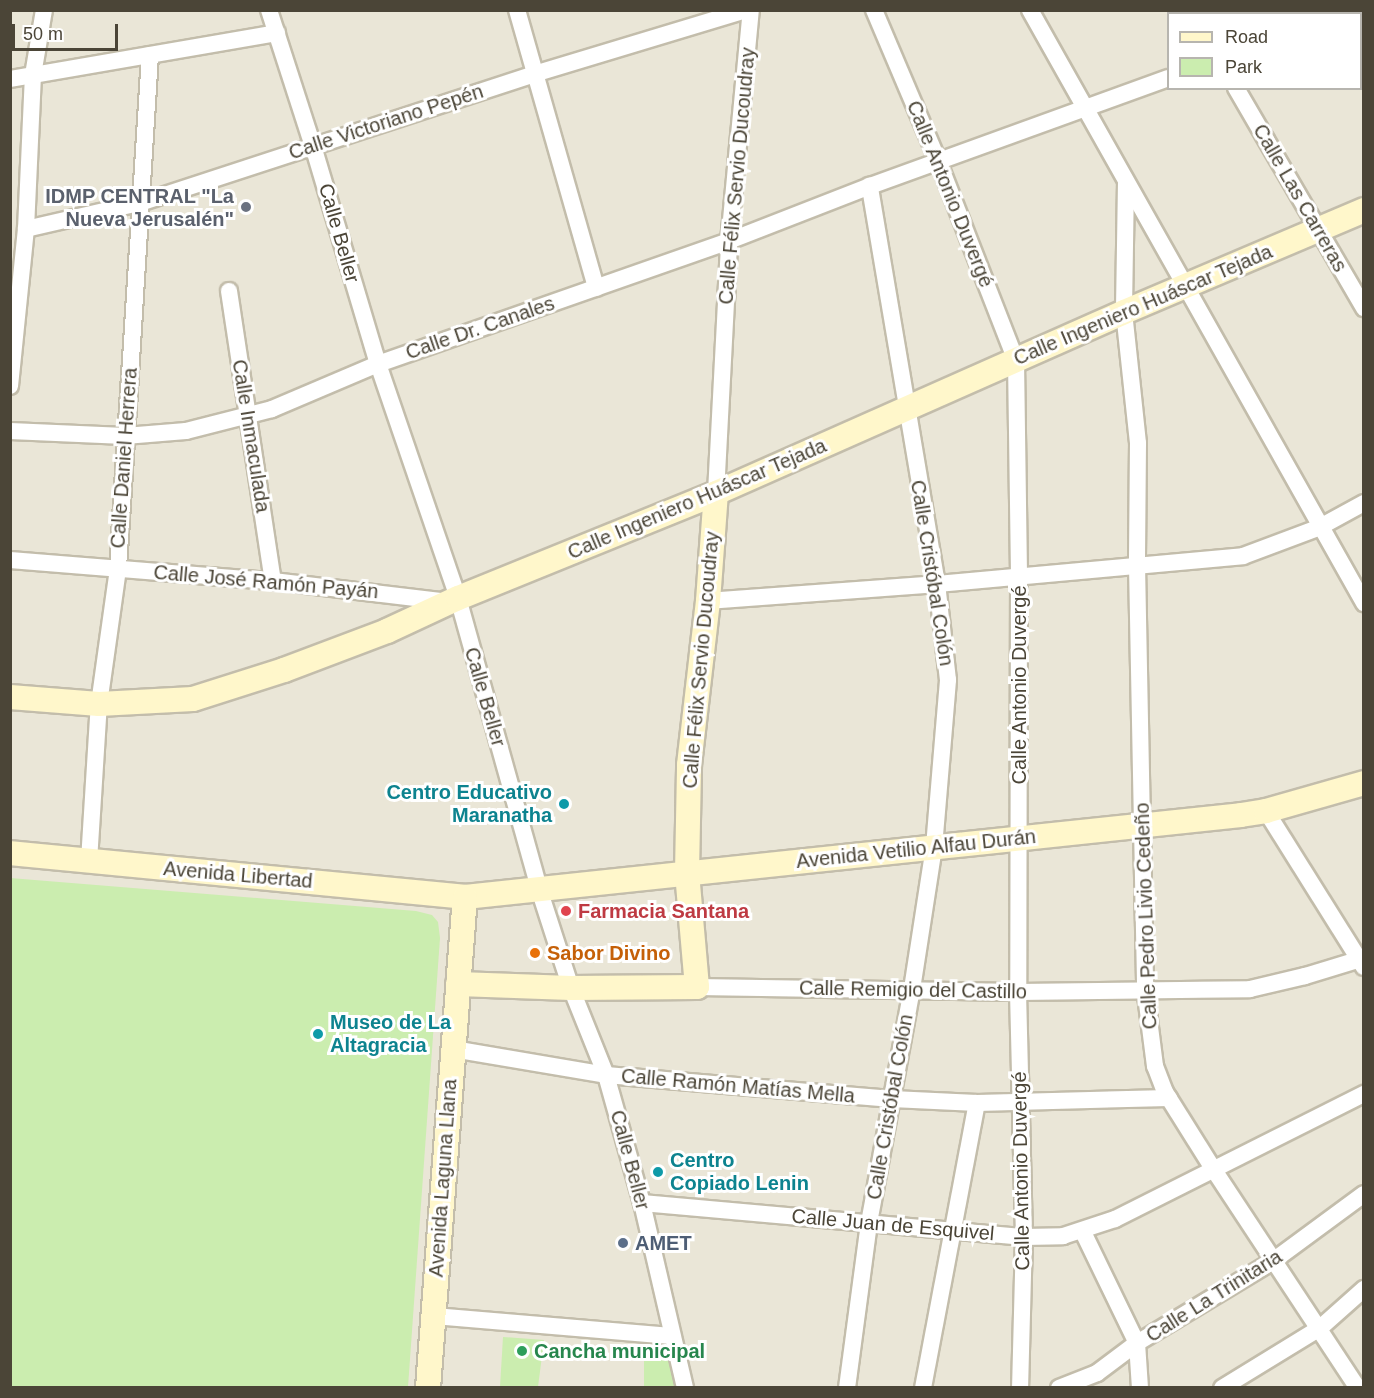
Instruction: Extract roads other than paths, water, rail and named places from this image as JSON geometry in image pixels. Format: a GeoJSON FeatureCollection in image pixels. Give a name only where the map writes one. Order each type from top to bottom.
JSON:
{"type":"FeatureCollection","features":[{"type":"Feature","properties":{"kind":"main road","name":"Calle Ingeniero Huáscar Tejada"},"geometry":{"type":"LineString","coordinates":[[10,697],[99,704],[193,699],[284,670],[387,631],[454,600],[716,493],[1183,286],[1364,210]]}},
{"type":"Feature","properties":{"kind":"main road","name":"Calle Félix Servio Ducoudray"},"geometry":{"type":"LineString","coordinates":[[697,987],[687,873],[688,765],[708,601],[716,493]]}},
{"type":"Feature","properties":{"kind":"main road","name":"Avenida Vetilio Alfau Durán"},"geometry":{"type":"LineString","coordinates":[[465,897],[1266,811],[1364,783]]}},
{"type":"Feature","properties":{"kind":"main road","name":"Avenida Libertad"},"geometry":{"type":"LineString","coordinates":[[10,853],[465,897]]}},
{"type":"Feature","properties":{"kind":"main road","name":"Avenida Laguna Llana"},"geometry":{"type":"LineString","coordinates":[[428,1388],[465,897]]}},
{"type":"Feature","properties":{"kind":"main road","name":"Calle Remigio del Castillo"},"geometry":{"type":"LineString","coordinates":[[458,984],[571,988],[697,987]]}},
{"type":"Feature","properties":{"kind":"street"},"geometry":{"type":"LineString","coordinates":[[10,386],[26,229],[33,75],[44,10]]}},
{"type":"Feature","properties":{"kind":"street","name":"Calle Beller"},"geometry":{"type":"LineString","coordinates":[[269,10],[313,146],[378,364],[454,600],[539,889],[571,988],[606,1075],[642,1203],[685,1388]]}},
{"type":"Feature","properties":{"kind":"street"},"geometry":{"type":"LineString","coordinates":[[517,10],[596,288]]}},
{"type":"Feature","properties":{"kind":"street","name":"Calle Victoriano Pepén"},"geometry":{"type":"LineString","coordinates":[[26,229],[143,202],[534,74],[746,10]]}},
{"type":"Feature","properties":{"kind":"street","name":"Calle Félix Servio Ducoudray"},"geometry":{"type":"LineString","coordinates":[[716,493],[729,241],[752,10]]}},
{"type":"Feature","properties":{"kind":"street","name":"Calle Antonio Duvergé"},"geometry":{"type":"LineString","coordinates":[[874,10],[939,163],[1016,360],[1019,575],[1018,992],[1024,1237],[1020,1388]]}},
{"type":"Feature","properties":{"kind":"street"},"geometry":{"type":"LineString","coordinates":[[1030,10],[1183,286],[1364,603]]}},
{"type":"Feature","properties":{"kind":"street"},"geometry":{"type":"LineString","coordinates":[[10,79],[277,33]]}},
{"type":"Feature","properties":{"kind":"street","name":"Calle Daniel Herrera"},"geometry":{"type":"LineString","coordinates":[[89,861],[99,704],[118,568],[125,436],[143,202],[150,55]]}},
{"type":"Feature","properties":{"kind":"street","name":"Calle Dr. Canales"},"geometry":{"type":"LineString","coordinates":[[10,431],[125,436],[186,431],[272,409],[378,364],[729,241],[870,186],[939,163],[1167,78]]}},
{"type":"Feature","properties":{"kind":"street","name":"Calle Las Carreras"},"geometry":{"type":"LineString","coordinates":[[1237,90],[1364,308]]}},
{"type":"Feature","properties":{"kind":"street","name":"Calle Pedro Livio Cedeño"},"geometry":{"type":"LineString","coordinates":[[1126,182],[1124,312],[1138,443],[1137,565],[1145,988],[1155,1066],[1169,1098],[1214,1170],[1358,1388]]}},
{"type":"Feature","properties":{"kind":"street","name":"Calle Cristóbal Colón"},"geometry":{"type":"LineString","coordinates":[[847,1388],[869,1223],[912,989],[934,847],[948,680],[937,584],[870,186]]}},
{"type":"Feature","properties":{"kind":"street","name":"Calle Inmaculada"},"geometry":{"type":"LineString","coordinates":[[229,291],[273,581]]}},
{"type":"Feature","properties":{"kind":"street"},"geometry":{"type":"LineString","coordinates":[[708,601],[937,584],[1243,556],[1320,527],[1364,502]]}},
{"type":"Feature","properties":{"kind":"street","name":"Calle José Ramón Payán"},"geometry":{"type":"LineString","coordinates":[[10,560],[273,581],[454,600]]}},
{"type":"Feature","properties":{"kind":"street"},"geometry":{"type":"LineString","coordinates":[[1266,811],[1362,962]]}},
{"type":"Feature","properties":{"kind":"street","name":"Calle Remigio del Castillo"},"geometry":{"type":"LineString","coordinates":[[697,987],[1018,992],[1145,988],[1250,989],[1362,962]]}},
{"type":"Feature","properties":{"kind":"street","name":"Calle Ramón Matías Mella"},"geometry":{"type":"LineString","coordinates":[[453,1049],[606,1075],[892,1099],[976,1103],[1169,1098]]}},
{"type":"Feature","properties":{"kind":"street","name":"Calle Juan de Esquivel"},"geometry":{"type":"LineString","coordinates":[[642,1203],[1024,1237],[1063,1236],[1083,1232],[1115,1219],[1364,1094]]}},
{"type":"Feature","properties":{"kind":"street"},"geometry":{"type":"LineString","coordinates":[[923,1388],[976,1103]]}},
{"type":"Feature","properties":{"kind":"street","name":"Calle La Trinitaria"},"geometry":{"type":"LineString","coordinates":[[1059,1388],[1097,1373],[1137,1343],[1273,1261],[1364,1194]]}},
{"type":"Feature","properties":{"kind":"street"},"geometry":{"type":"LineString","coordinates":[[1083,1232],[1137,1343],[1140,1388]]}},
{"type":"Feature","properties":{"kind":"street"},"geometry":{"type":"LineString","coordinates":[[1222,1388],[1320,1328],[1364,1289]]}},
{"type":"Feature","properties":{"kind":"street"},"geometry":{"type":"LineString","coordinates":[[433,1316],[672,1336]]}},
{"type":"Feature","properties":{"kind":"place","name":"IDMP CENTRAL \"La Nueva Jerusalén\""},"geometry":{"type":"Point","coordinates":[246,207]}},
{"type":"Feature","properties":{"kind":"place","name":"Centro Educativo Maranatha"},"geometry":{"type":"Point","coordinates":[564,804]}},
{"type":"Feature","properties":{"kind":"place","name":"Farmacia Santana"},"geometry":{"type":"Point","coordinates":[566,911]}},
{"type":"Feature","properties":{"kind":"place","name":"Sabor Divino"},"geometry":{"type":"Point","coordinates":[535,953]}},
{"type":"Feature","properties":{"kind":"place","name":"Museo de La Altagracia"},"geometry":{"type":"Point","coordinates":[318,1034]}},
{"type":"Feature","properties":{"kind":"place","name":"Centro Copiado Lenin"},"geometry":{"type":"Point","coordinates":[658,1172]}},
{"type":"Feature","properties":{"kind":"place","name":"AMET"},"geometry":{"type":"Point","coordinates":[623,1243]}},
{"type":"Feature","properties":{"kind":"place","name":"Cancha municipal"},"geometry":{"type":"Point","coordinates":[522,1351]}}]}
